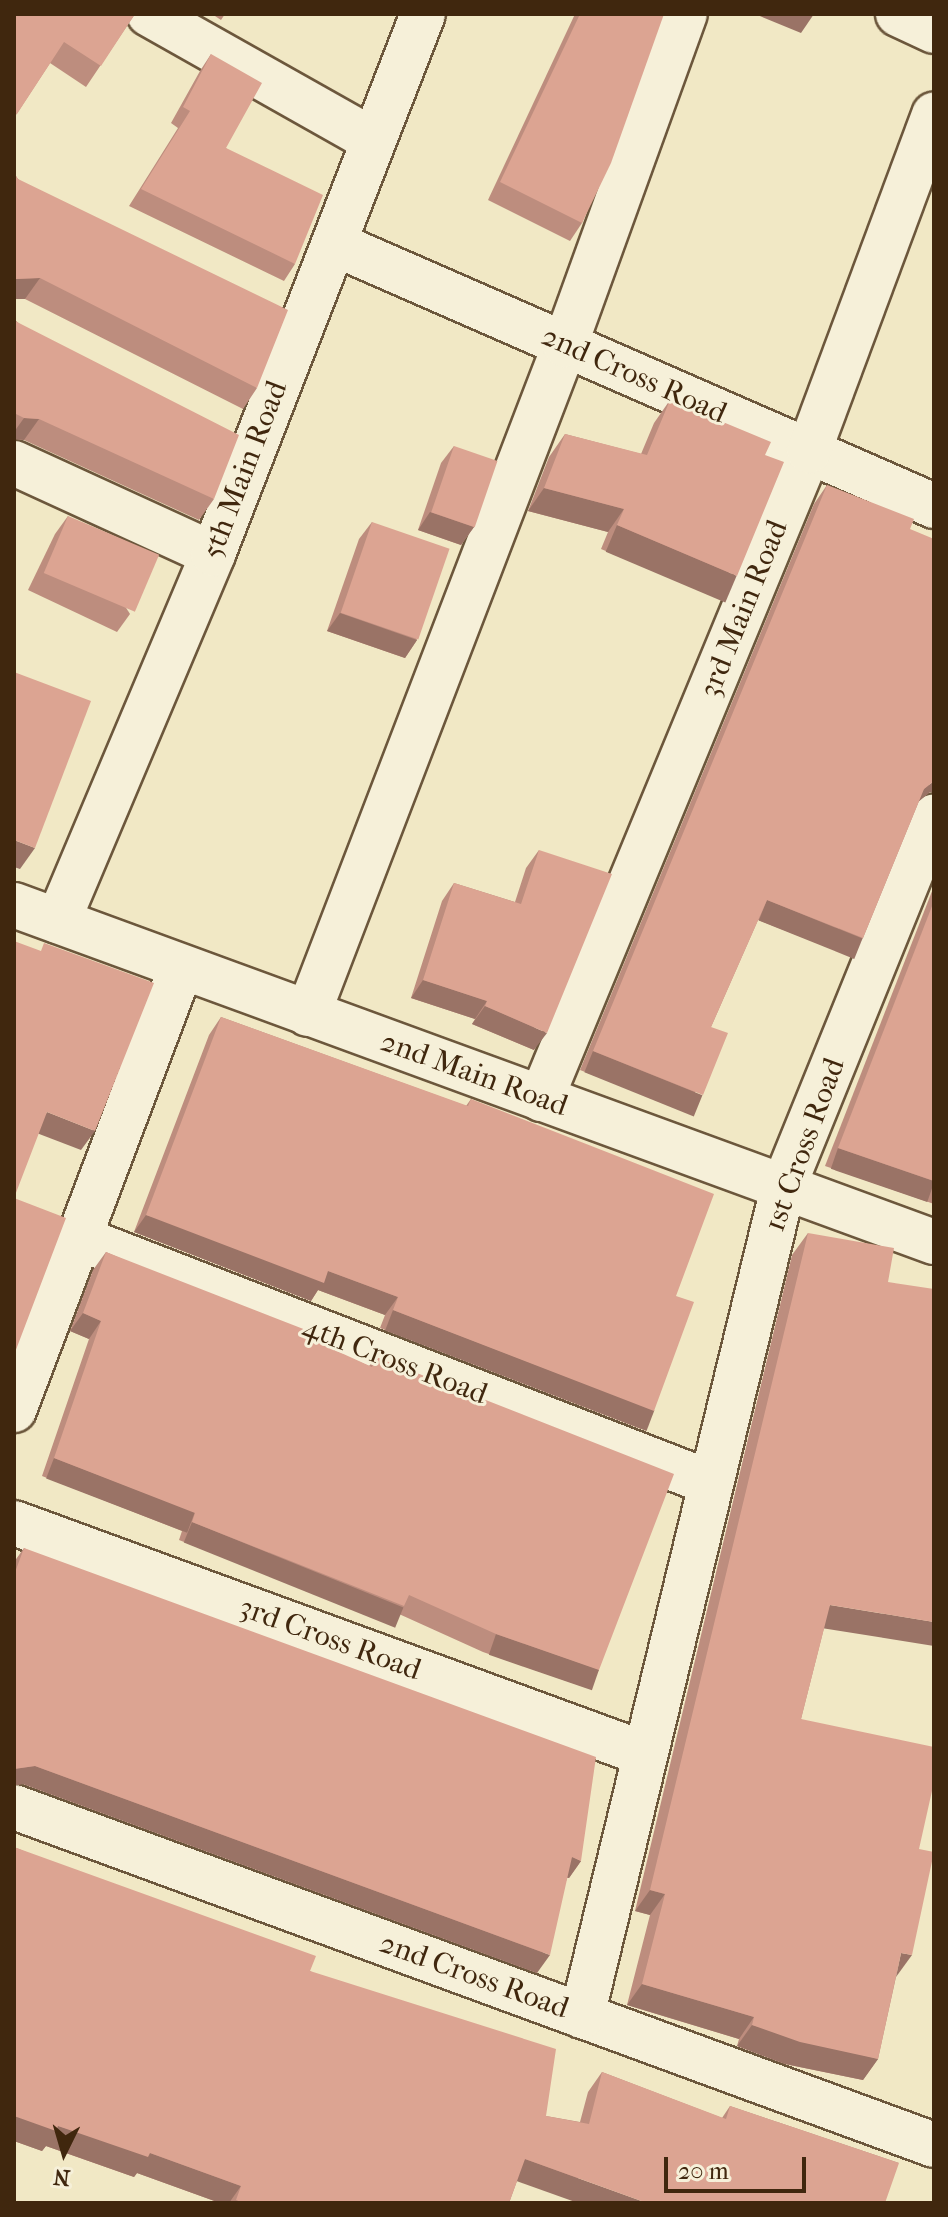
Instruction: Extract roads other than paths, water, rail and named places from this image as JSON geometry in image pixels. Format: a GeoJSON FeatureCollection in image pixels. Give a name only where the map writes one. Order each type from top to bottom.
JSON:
{"type":"FeatureCollection","features":[{"type":"Feature","properties":{"kind":"street"},"geometry":{"type":"LineString","coordinates":[[149,14],[373,140]]}},
{"type":"Feature","properties":{"kind":"street","name":"5th Main Road"},"geometry":{"type":"LineString","coordinates":[[58,921],[213,554],[423,14]]}},
{"type":"Feature","properties":{"kind":"street"},"geometry":{"type":"LineString","coordinates":[[308,1014],[565,345],[685,14]]}},
{"type":"Feature","properties":{"kind":"street"},"geometry":{"type":"LineString","coordinates":[[898,14],[934,31]]}},
{"type":"Feature","properties":{"kind":"street","name":"3rd Main Road"},"geometry":{"type":"LineString","coordinates":[[541,1099],[809,451],[934,114]]}},
{"type":"Feature","properties":{"kind":"street","name":"2nd Cross Road"},"geometry":{"type":"LineString","coordinates":[[335,244],[934,506]]}},
{"type":"Feature","properties":{"kind":"street"},"geometry":{"type":"LineString","coordinates":[[263,299],[305,319]]}},
{"type":"Feature","properties":{"kind":"street"},"geometry":{"type":"LineString","coordinates":[[213,422],[256,444]]}},
{"type":"Feature","properties":{"kind":"street"},"geometry":{"type":"LineString","coordinates":[[18,478],[213,554]]}},
{"type":"Feature","properties":{"kind":"street","name":"1st Cross Road"},"geometry":{"type":"LineString","coordinates":[[582,2016],[783,1188],[934,817]]}},
{"type":"Feature","properties":{"kind":"street","name":"2nd Main Road"},"geometry":{"type":"LineString","coordinates":[[14,905],[934,1242]]}},
{"type":"Feature","properties":{"kind":"street"},"geometry":{"type":"LineString","coordinates":[[14,1410],[181,967]]}},
{"type":"Feature","properties":{"kind":"street","name":"4th Cross Road"},"geometry":{"type":"LineString","coordinates":[[79,1238],[711,1483]]}},
{"type":"Feature","properties":{"kind":"street","name":"3rd Cross Road"},"geometry":{"type":"LineString","coordinates":[[14,1523],[645,1754]]}},
{"type":"Feature","properties":{"kind":"street","name":"2nd Cross Road"},"geometry":{"type":"LineString","coordinates":[[14,1807],[934,2145]]}}]}
